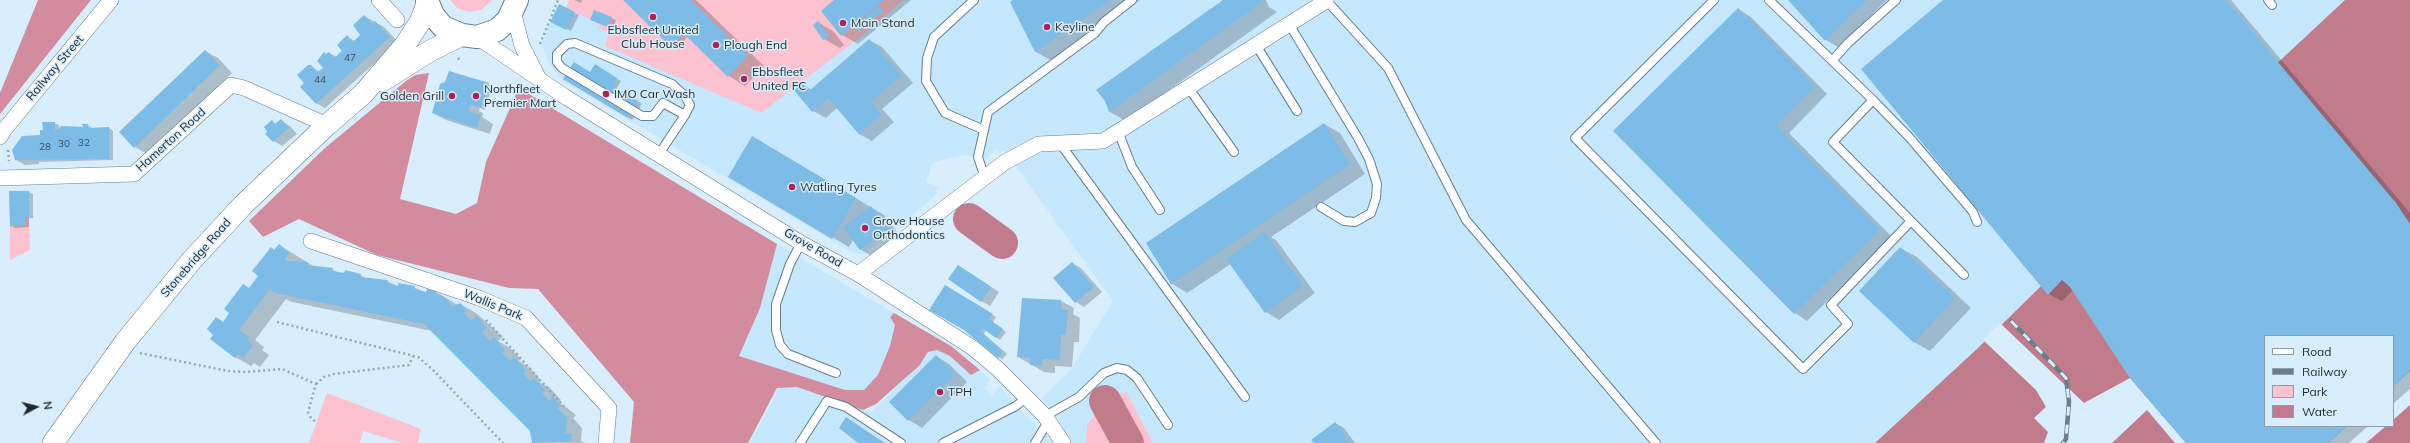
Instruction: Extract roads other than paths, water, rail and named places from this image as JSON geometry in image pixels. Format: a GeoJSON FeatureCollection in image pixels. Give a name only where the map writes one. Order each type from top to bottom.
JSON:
{"type":"FeatureCollection","features":[{"type":"Feature","properties":{"kind":"main road"},"geometry":{"type":"LineString","coordinates":[[428,0],[433,15],[443,26],[469,36],[497,30],[515,6]]}},
{"type":"Feature","properties":{"kind":"main road","name":"Stonebridge Road"},"geometry":{"type":"LineString","coordinates":[[363,94],[405,45],[420,22],[428,0]]}},
{"type":"Feature","properties":{"kind":"main road","name":"Stonebridge Road"},"geometry":{"type":"LineString","coordinates":[[53,443],[125,342],[192,260],[232,216],[327,125],[363,94],[430,51],[469,36]]}},
{"type":"Feature","properties":{"kind":"street","name":"Railway Street"},"geometry":{"type":"LineString","coordinates":[[5,143],[4,130],[111,0]]}},
{"type":"Feature","properties":{"kind":"street"},"geometry":{"type":"LineString","coordinates":[[379,0],[397,20]]}},
{"type":"Feature","properties":{"kind":"street"},"geometry":{"type":"LineString","coordinates":[[858,274],[1005,162],[1039,144],[1103,141],[1326,1]]}},
{"type":"Feature","properties":{"kind":"street"},"geometry":{"type":"LineString","coordinates":[[515,6],[522,46],[540,80]]}},
{"type":"Feature","properties":{"kind":"street","name":"Grove Road"},"geometry":{"type":"LineString","coordinates":[[469,36],[801,243],[858,274],[973,348],[1027,397],[1047,418],[1063,443]]}},
{"type":"Feature","properties":{"kind":"street","name":"Hamerton Road"},"geometry":{"type":"LineString","coordinates":[[0,178],[134,174],[232,86],[244,88],[327,125]]}},
{"type":"Feature","properties":{"kind":"street","name":"Wallis Park"},"geometry":{"type":"LineString","coordinates":[[311,241],[474,297],[526,318],[609,408],[606,443]]}},
{"type":"Feature","properties":{"kind":"lane"},"geometry":{"type":"LineString","coordinates":[[974,0],[934,37],[927,58],[926,81],[945,113],[984,130]]}},
{"type":"Feature","properties":{"kind":"lane"},"geometry":{"type":"LineString","coordinates":[[985,178],[978,157],[988,112],[1095,33],[1104,22],[1132,0]]}},
{"type":"Feature","properties":{"kind":"lane"},"geometry":{"type":"LineString","coordinates":[[1714,0],[1575,138],[1803,369],[1848,324],[1831,305],[1911,221]]}},
{"type":"Feature","properties":{"kind":"lane"},"geometry":{"type":"LineString","coordinates":[[1769,0],[1909,137],[1973,212],[1977,222]]}},
{"type":"Feature","properties":{"kind":"lane"},"geometry":{"type":"LineString","coordinates":[[1832,61],[1848,42],[1896,0]]}},
{"type":"Feature","properties":{"kind":"lane"},"geometry":{"type":"LineString","coordinates":[[1326,1],[1388,68],[1466,220],[1656,443]]}},
{"type":"Feature","properties":{"kind":"lane"},"geometry":{"type":"LineString","coordinates":[[1289,24],[1358,138],[1369,159],[1377,184],[1376,198],[1371,213],[1355,222],[1338,218],[1320,206]]}},
{"type":"Feature","properties":{"kind":"lane"},"geometry":{"type":"LineString","coordinates":[[659,154],[685,115],[690,105],[685,96],[672,84],[575,43],[567,44],[557,54],[557,62],[562,68],[642,116],[653,116],[660,105],[663,104],[685,115]]}},
{"type":"Feature","properties":{"kind":"lane"},"geometry":{"type":"LineString","coordinates":[[1256,45],[1297,111]]}},
{"type":"Feature","properties":{"kind":"lane"},"geometry":{"type":"LineString","coordinates":[[1188,87],[1234,152]]}},
{"type":"Feature","properties":{"kind":"lane"},"geometry":{"type":"LineString","coordinates":[[1872,100],[1834,142],[1964,275]]}},
{"type":"Feature","properties":{"kind":"lane"},"geometry":{"type":"LineString","coordinates":[[1118,131],[1132,167],[1160,210]]}},
{"type":"Feature","properties":{"kind":"lane"},"geometry":{"type":"LineString","coordinates":[[1060,142],[1245,396]]}},
{"type":"Feature","properties":{"kind":"lane"},"geometry":{"type":"LineString","coordinates":[[801,243],[790,264],[776,304],[776,330],[780,345],[788,354],[836,373]]}},
{"type":"Feature","properties":{"kind":"lane"},"geometry":{"type":"LineString","coordinates":[[1034,443],[1047,418],[1079,397],[1104,374],[1117,368],[1126,370],[1137,378],[1168,425]]}},
{"type":"Feature","properties":{"kind":"lane"},"geometry":{"type":"LineString","coordinates":[[943,443],[1016,406],[1027,397]]}},
{"type":"Feature","properties":{"kind":"lane"},"geometry":{"type":"LineString","coordinates":[[800,443],[827,401],[846,407],[901,443]]}},
{"type":"Feature","properties":{"kind":"water"},"geometry":{"type":"Polygon","coordinates":[[[2345,0],[2410,0],[2410,443],[1875,443],[1978,348],[2095,233],[2345,0]]]}},
{"type":"Feature","properties":{"kind":"waterway"},"geometry":{"type":"LineString","coordinates":[[969,219],[1002,243]]}},
{"type":"Feature","properties":{"kind":"waterway"},"geometry":{"type":"LineString","coordinates":[[1105,401],[1128,443]]}},
{"type":"Feature","properties":{"kind":"railway"},"geometry":{"type":"LineString","coordinates":[[2011,321],[2066,378],[2069,402],[2066,439],[2063,443]]}},
{"type":"Feature","properties":{"kind":"place","name":"Ebbsfleet United Club House"},"geometry":{"type":"Point","coordinates":[653,17]}},
{"type":"Feature","properties":{"kind":"place","name":"Main Stand"},"geometry":{"type":"Point","coordinates":[843,23]}},
{"type":"Feature","properties":{"kind":"place","name":"Keyline"},"geometry":{"type":"Point","coordinates":[1047,27]}},
{"type":"Feature","properties":{"kind":"place","name":"Plough End"},"geometry":{"type":"Point","coordinates":[716,45]}},
{"type":"Feature","properties":{"kind":"place","name":"Ebbsfleet United FC"},"geometry":{"type":"Point","coordinates":[744,79]}},
{"type":"Feature","properties":{"kind":"place","name":"IMO Car Wash"},"geometry":{"type":"Point","coordinates":[606,94]}},
{"type":"Feature","properties":{"kind":"place","name":"Golden Grill"},"geometry":{"type":"Point","coordinates":[452,96]}},
{"type":"Feature","properties":{"kind":"place","name":"Northfleet Premier Mart"},"geometry":{"type":"Point","coordinates":[476,96]}},
{"type":"Feature","properties":{"kind":"place","name":"Watling Tyres"},"geometry":{"type":"Point","coordinates":[792,187]}},
{"type":"Feature","properties":{"kind":"place","name":"Grove House Orthodontics"},"geometry":{"type":"Point","coordinates":[865,228]}},
{"type":"Feature","properties":{"kind":"place","name":"TPH"},"geometry":{"type":"Point","coordinates":[940,392]}}]}
